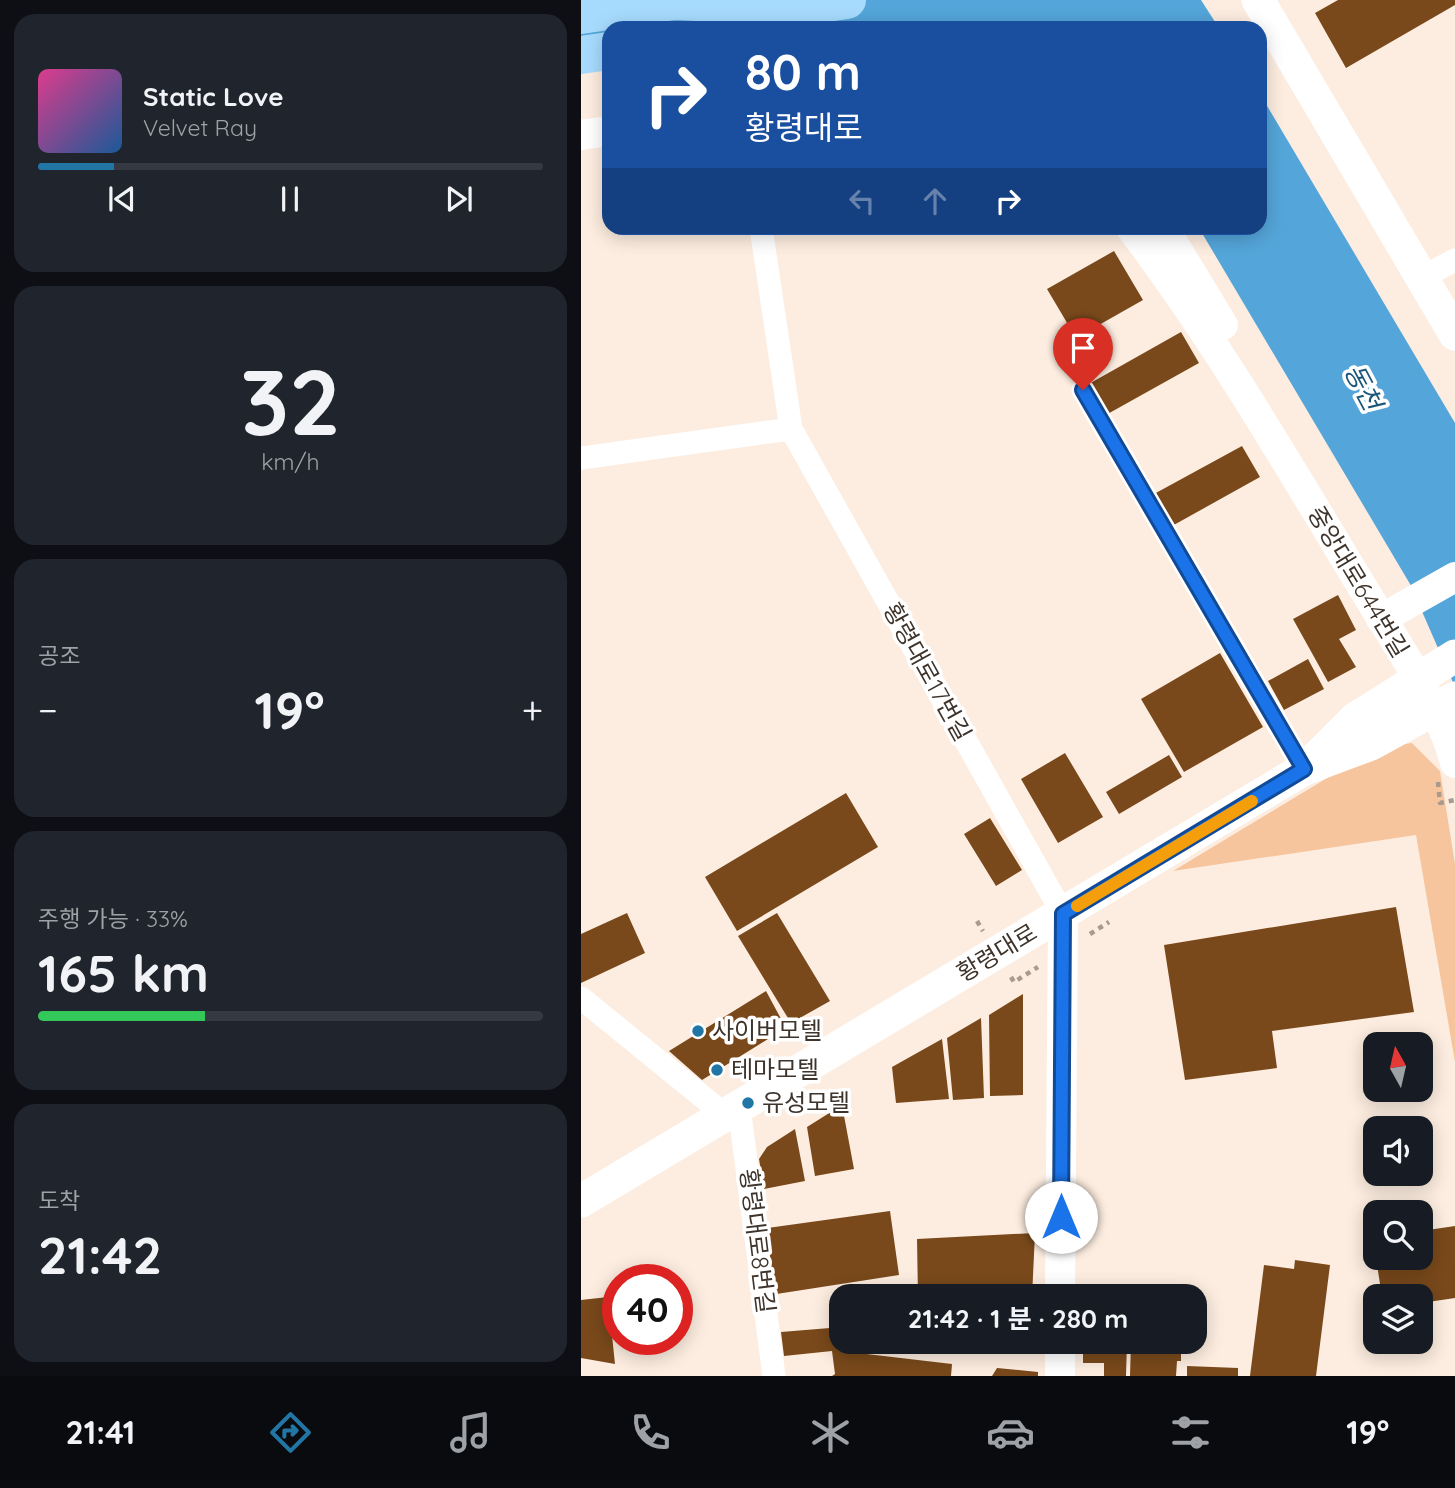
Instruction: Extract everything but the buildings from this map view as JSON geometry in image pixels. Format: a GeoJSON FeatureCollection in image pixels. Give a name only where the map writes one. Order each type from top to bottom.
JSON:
{"type":"FeatureCollection","features":[{"type":"Feature","properties":{"kind":"highway"},"geometry":{"type":"LineString","coordinates":[[581,15],[681,0]]}},
{"type":"Feature","properties":{"kind":"highway"},"geometry":{"type":"LineString","coordinates":[[676,1],[799,7],[847,0]]}},
{"type":"Feature","properties":{"kind":"highway"},"geometry":{"type":"LineString","coordinates":[[581,55],[602,52]]}},
{"type":"Feature","properties":{"kind":"main road"},"geometry":{"type":"LineString","coordinates":[[1258,0],[1455,334]]}},
{"type":"Feature","properties":{"kind":"main road"},"geometry":{"type":"LineString","coordinates":[[1304,769],[1355,719],[1455,656]]}},
{"type":"Feature","properties":{"kind":"main road","name":"황령대로"},"geometry":{"type":"LineString","coordinates":[[586,1202],[732,1111],[1304,769],[1371,744],[1444,704]]}},
{"type":"Feature","properties":{"kind":"street"},"geometry":{"type":"LineString","coordinates":[[581,135],[602,132]]}},
{"type":"Feature","properties":{"kind":"street","name":"황령대로17번길"},"geometry":{"type":"LineString","coordinates":[[762,235],[791,429],[1063,914]]}},
{"type":"Feature","properties":{"kind":"street"},"geometry":{"type":"LineString","coordinates":[[1136,235],[1182,296],[1283,455]]}},
{"type":"Feature","properties":{"kind":"street"},"geometry":{"type":"LineString","coordinates":[[1169,235],[1190,266],[1247,369],[1283,455]]}},
{"type":"Feature","properties":{"kind":"street"},"geometry":{"type":"LineString","coordinates":[[1423,277],[1455,260]]}},
{"type":"Feature","properties":{"kind":"street"},"geometry":{"type":"LineString","coordinates":[[1083,390],[1304,769]]}},
{"type":"Feature","properties":{"kind":"street"},"geometry":{"type":"LineString","coordinates":[[581,458],[791,429]]}},
{"type":"Feature","properties":{"kind":"street","name":"중앙대로644번길"},"geometry":{"type":"LineString","coordinates":[[1283,455],[1393,612],[1416,680],[1444,704],[1455,763]]}},
{"type":"Feature","properties":{"kind":"street"},"geometry":{"type":"LineString","coordinates":[[1393,612],[1455,577]]}},
{"type":"Feature","properties":{"kind":"street"},"geometry":{"type":"LineString","coordinates":[[1060,1284],[1063,914]]}},
{"type":"Feature","properties":{"kind":"street"},"geometry":{"type":"LineString","coordinates":[[581,998],[732,1111]]}},
{"type":"Feature","properties":{"kind":"street","name":"황령대로8번길"},"geometry":{"type":"LineString","coordinates":[[732,1111],[774,1376]]}},
{"type":"Feature","properties":{"kind":"street"},"geometry":{"type":"LineString","coordinates":[[1060,1354],[1060,1376]]}},
{"type":"Feature","properties":{"kind":"shaded area"},"geometry":{"type":"Polygon","coordinates":[[[1412,743],[1440,771],[1455,864],[1455,1062],[1416,835],[1173,871],[1357,760],[1386,746],[1412,743]]]}},
{"type":"Feature","properties":{"kind":"water"},"geometry":{"type":"Polygon","coordinates":[[[581,0],[1201,0],[1214,21],[602,21],[602,45],[581,48],[581,0]]]}},
{"type":"Feature","properties":{"kind":"water","name":"동천"},"geometry":{"type":"Polygon","coordinates":[[[1267,106],[1455,423],[1455,687],[1410,584],[1203,235],[1267,235],[1267,106]]]}},
{"type":"Feature","properties":{"kind":"slow traffic"},"geometry":{"type":"LineString","coordinates":[[1077,906],[1252,801]]}},
{"type":"Feature","properties":{"kind":"place","name":"사이버모텔"},"geometry":{"type":"Point","coordinates":[698,1031]}},
{"type":"Feature","properties":{"kind":"place","name":"테마모텔"},"geometry":{"type":"Point","coordinates":[717,1070]}},
{"type":"Feature","properties":{"kind":"place","name":"유성모텔"},"geometry":{"type":"Point","coordinates":[748,1103]}},
{"type":"Feature","properties":{"kind":"route"},"geometry":{"type":"LineString","coordinates":[[1061,1217],[1063,914],[1304,769],[1083,390]]}}]}
